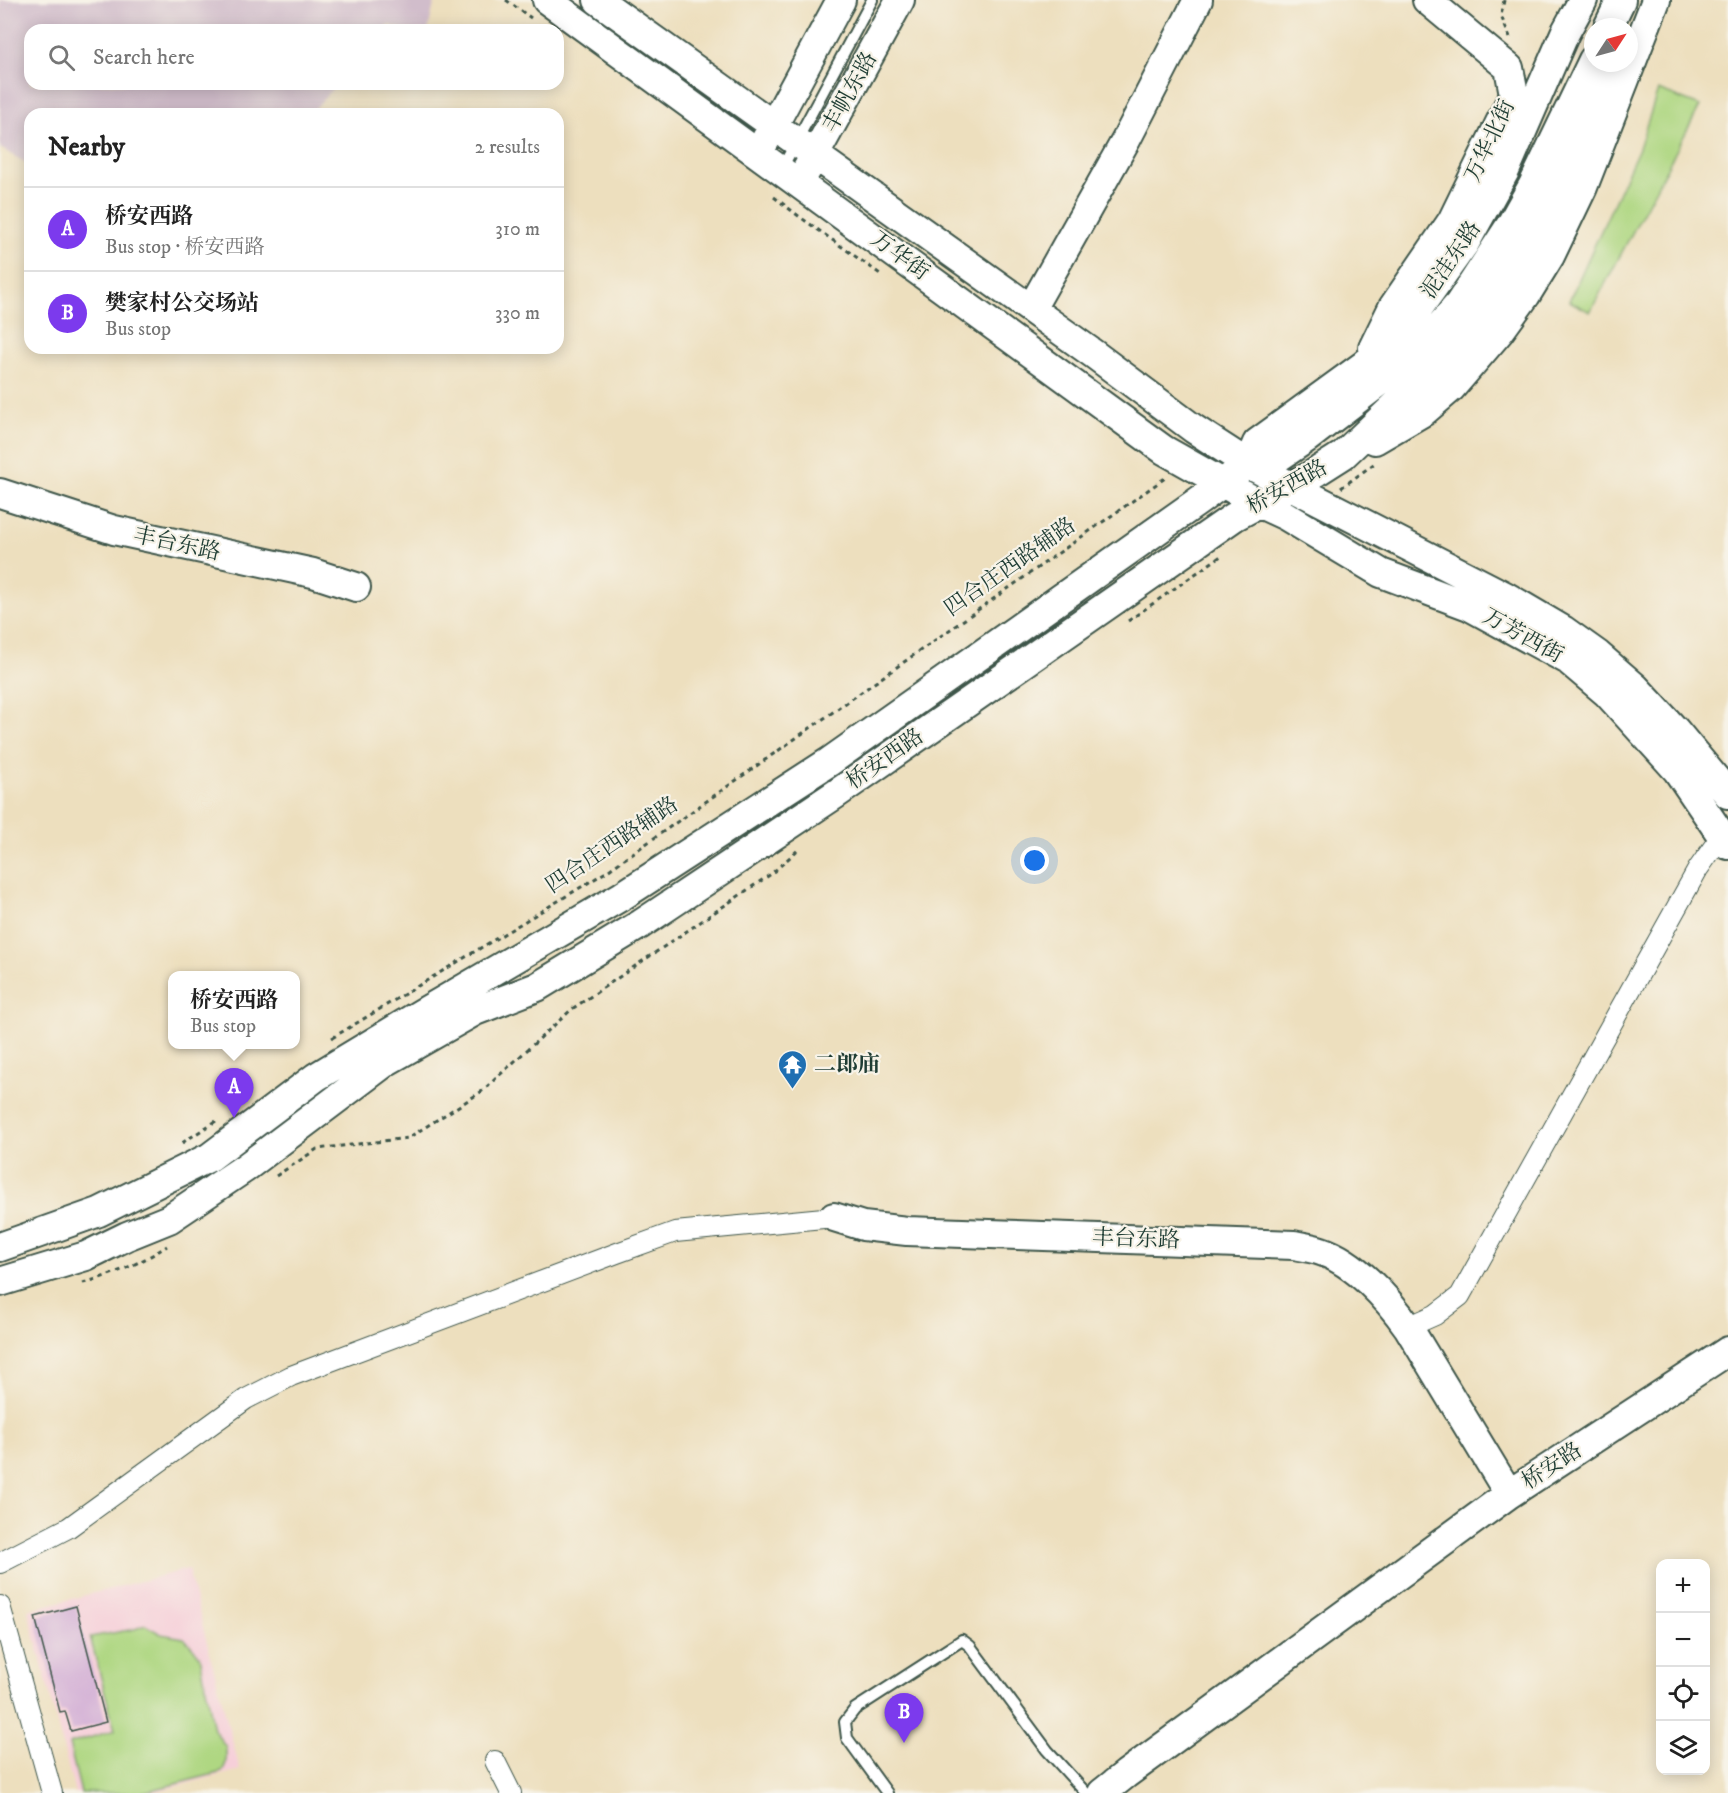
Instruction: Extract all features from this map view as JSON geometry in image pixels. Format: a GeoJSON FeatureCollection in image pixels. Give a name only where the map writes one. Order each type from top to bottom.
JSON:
{"type":"FeatureCollection","features":[{"type":"Feature","properties":{"kind":"main road","name":"万华街"},"geometry":{"type":"LineString","coordinates":[[598,0],[774,124],[1194,429],[1248,464],[1293,486]]}},
{"type":"Feature","properties":{"kind":"main road"},"geometry":{"type":"LineString","coordinates":[[758,153],[841,0]]}},
{"type":"Feature","properties":{"kind":"main road","name":"丰帆东路"},"geometry":{"type":"LineString","coordinates":[[790,177],[900,0]]}},
{"type":"Feature","properties":{"kind":"main road"},"geometry":{"type":"LineString","coordinates":[[1031,309],[1126,140],[1198,0]]}},
{"type":"Feature","properties":{"kind":"main road","name":"万华北街"},"geometry":{"type":"LineString","coordinates":[[1364,365],[1393,308],[1452,221],[1514,94],[1509,68],[1427,0]]}},
{"type":"Feature","properties":{"kind":"main road","name":"泥洼东路"},"geometry":{"type":"LineString","coordinates":[[1248,464],[1257,443],[1364,365],[1402,331],[1465,243],[1505,171],[1565,33],[1584,0]]}},
{"type":"Feature","properties":{"kind":"main road"},"geometry":{"type":"LineString","coordinates":[[1612,18],[1621,0]]}},
{"type":"Feature","properties":{"kind":"main road"},"geometry":{"type":"LineString","coordinates":[[1636,18],[1644,0]]}},
{"type":"Feature","properties":{"kind":"main road"},"geometry":{"type":"LineString","coordinates":[[1343,455],[1423,412],[1451,388],[1526,295],[1550,256],[1583,187],[1656,0]]}},
{"type":"Feature","properties":{"kind":"main road","name":"万华街"},"geometry":{"type":"LineString","coordinates":[[543,12],[561,24]]}},
{"type":"Feature","properties":{"kind":"main road","name":"万华街"},"geometry":{"type":"LineString","coordinates":[[564,26],[758,153],[1164,450],[1258,503]]}},
{"type":"Feature","properties":{"kind":"main road"},"geometry":{"type":"LineString","coordinates":[[1577,121],[1590,72]]}},
{"type":"Feature","properties":{"kind":"main road","name":"桥安西路"},"geometry":{"type":"LineString","coordinates":[[0,1247],[99,1212],[210,1157],[316,1077],[622,896],[829,762],[1248,464],[1279,457],[1306,438],[1407,361],[1460,304],[1484,269],[1533,185],[1610,72]]}},
{"type":"Feature","properties":{"kind":"main road","name":"桥安西路"},"geometry":{"type":"LineString","coordinates":[[0,1282],[86,1256],[169,1219],[245,1168],[387,1061],[475,1011],[537,987],[641,924],[836,794],[1218,528],[1343,455],[1447,354],[1489,306],[1543,217],[1577,121]]}},
{"type":"Feature","properties":{"kind":"main road","name":"万芳西街"},"geometry":{"type":"LineString","coordinates":[[1293,486],[1507,597],[1563,630],[1598,655],[1635,687],[1675,730],[1728,794]]}},
{"type":"Feature","properties":{"kind":"main road","name":"丰台东路"},"geometry":{"type":"LineString","coordinates":[[0,493],[114,530],[313,573],[356,587]]}},
{"type":"Feature","properties":{"kind":"main road","name":"万芳西街"},"geometry":{"type":"LineString","coordinates":[[1258,503],[1286,516],[1381,573],[1469,606],[1568,660],[1607,693],[1677,770],[1725,840]]}},
{"type":"Feature","properties":{"kind":"main road","name":"丰台东路"},"geometry":{"type":"LineString","coordinates":[[834,1217],[863,1226],[907,1231],[1294,1245],[1322,1251],[1348,1265],[1389,1302],[1408,1327]]}},
{"type":"Feature","properties":{"kind":"main road","name":"桥安路"},"geometry":{"type":"LineString","coordinates":[[1408,1327],[1509,1494],[1728,1351]]}},
{"type":"Feature","properties":{"kind":"main road"},"geometry":{"type":"LineString","coordinates":[[1102,1793],[1509,1494]]}},
{"type":"Feature","properties":{"kind":"street"},"geometry":{"type":"LineString","coordinates":[[1408,1327],[1435,1315],[1460,1296],[1698,869],[1725,840]]}},
{"type":"Feature","properties":{"kind":"street"},"geometry":{"type":"LineString","coordinates":[[0,1563],[68,1528],[246,1399],[291,1376],[616,1253],[675,1233],[834,1217]]}},
{"type":"Feature","properties":{"kind":"street"},"geometry":{"type":"LineString","coordinates":[[0,1606],[52,1793]]}},
{"type":"Feature","properties":{"kind":"street"},"geometry":{"type":"LineString","coordinates":[[495,1761],[511,1793]]}},
{"type":"Feature","properties":{"kind":"lane"},"geometry":{"type":"LineString","coordinates":[[806,148],[872,0]]}},
{"type":"Feature","properties":{"kind":"lane"},"geometry":{"type":"LineString","coordinates":[[886,1793],[847,1738],[845,1722],[855,1709],[962,1640],[969,1646],[1047,1750],[1086,1793]]}},
{"type":"Feature","properties":{"kind":"path"},"geometry":{"type":"LineString","coordinates":[[506,0],[543,12]]}},
{"type":"Feature","properties":{"kind":"path","name":"四合庄西路辅路"},"geometry":{"type":"LineString","coordinates":[[331,1039],[606,872],[1167,476]]}},
{"type":"Feature","properties":{"kind":"path"},"geometry":{"type":"LineString","coordinates":[[176,1147],[225,1115]]}},
{"type":"Feature","properties":{"kind":"shaded area"},"geometry":{"type":"Polygon","coordinates":[[[0,0],[435,0],[429,24],[24,24],[24,90],[332,90],[315,108],[24,108],[24,162],[0,148],[0,0]]]}},
{"type":"Feature","properties":{"kind":"shaded area"},"geometry":{"type":"Polygon","coordinates":[[[188,1569],[240,1770],[150,1793],[75,1793],[28,1610],[188,1569]]]}},
{"type":"Feature","properties":{"kind":"green space"},"geometry":{"type":"Polygon","coordinates":[[[1658,90],[1700,106],[1590,312],[1569,301],[1639,148],[1658,90]]]}},
{"type":"Feature","properties":{"kind":"green space"},"geometry":{"type":"Polygon","coordinates":[[[145,1625],[161,1634],[184,1638],[200,1656],[214,1730],[226,1747],[226,1763],[222,1772],[140,1793],[81,1793],[69,1744],[115,1730],[90,1637],[145,1625]]]}},
{"type":"Feature","properties":{"kind":"building"},"geometry":{"type":"Polygon","coordinates":[[[76,1606],[106,1722],[71,1731],[65,1711],[60,1712],[35,1617],[76,1606]]]}},
{"type":"Feature","properties":{"kind":"place","name":"二郎庙"},"geometry":{"type":"Point","coordinates":[793,1090]}},
{"type":"Feature","properties":{"kind":"place","name":"桥安西路"},"geometry":{"type":"Point","coordinates":[234,1118]}},
{"type":"Feature","properties":{"kind":"place","name":"樊家村公交场站"},"geometry":{"type":"Point","coordinates":[904,1743]}}]}
